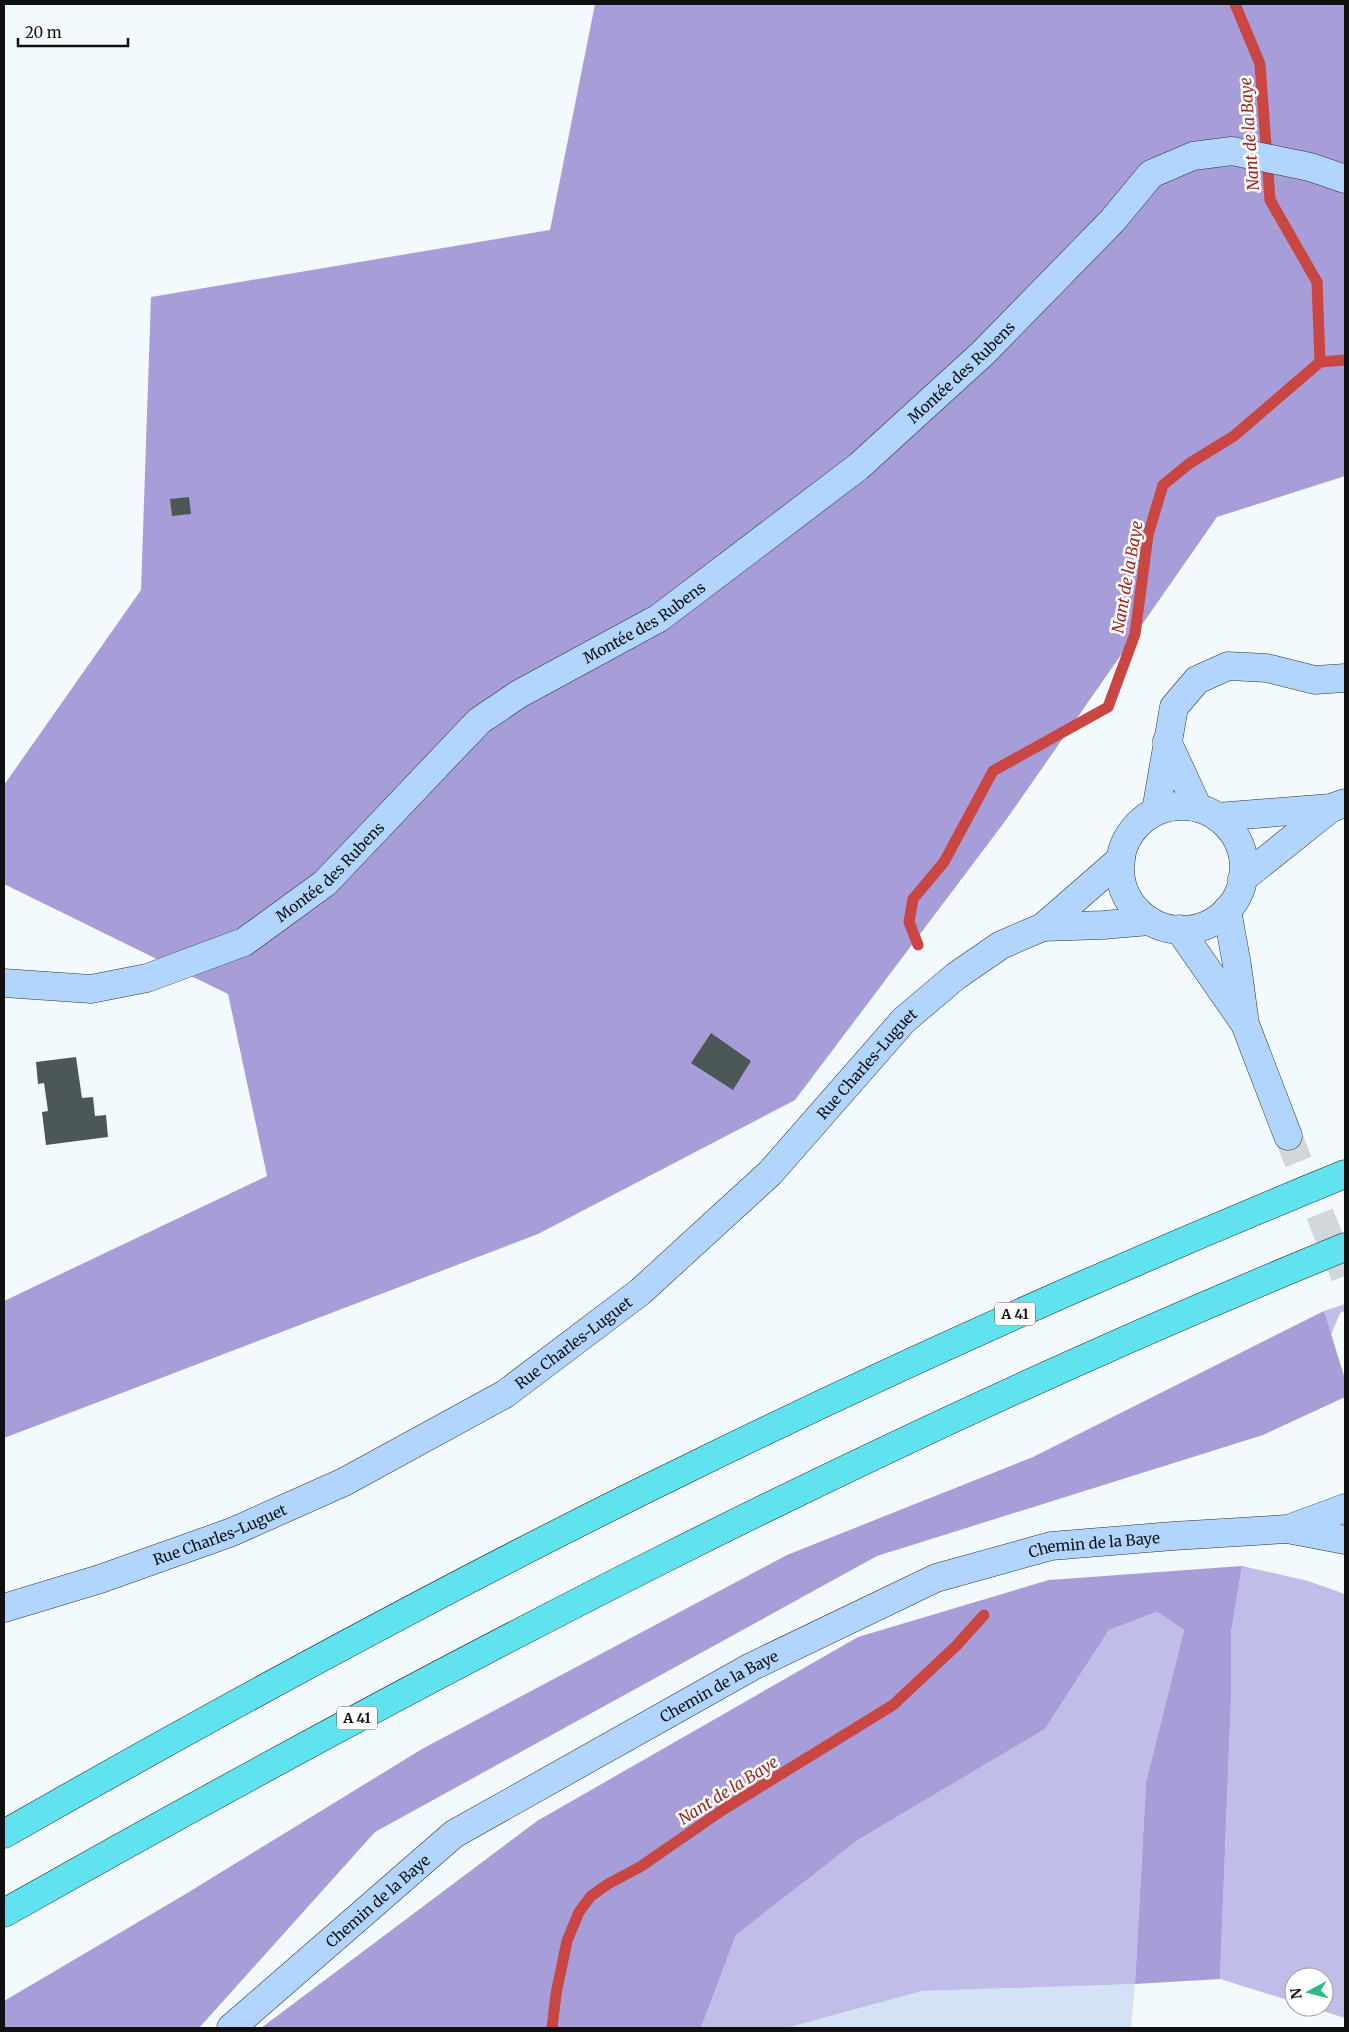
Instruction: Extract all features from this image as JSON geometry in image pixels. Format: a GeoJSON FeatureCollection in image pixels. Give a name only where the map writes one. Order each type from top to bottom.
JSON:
{"type":"FeatureCollection","features":[{"type":"Feature","properties":{"kind":"highway","name":"A 41"},"geometry":{"type":"LineString","coordinates":[[4,1834],[282,1679],[468,1580],[691,1467],[1021,1312],[1202,1233],[1345,1174]]}},
{"type":"Feature","properties":{"kind":"highway","name":"A 41"},"geometry":{"type":"LineString","coordinates":[[4,1912],[343,1725],[524,1629],[716,1532],[1053,1372],[1253,1284],[1345,1247]]}},
{"type":"Feature","properties":{"kind":"street","name":"Montée des Rubens"},"geometry":{"type":"LineString","coordinates":[[4,983],[91,988],[146,978],[244,942],[325,883],[480,721],[519,694],[659,618],[858,467],[983,354],[1114,220],[1151,174],[1193,156],[1232,151],[1310,167],[1345,179]]}},
{"type":"Feature","properties":{"kind":"street"},"geometry":{"type":"LineString","coordinates":[[1156,811],[1174,707],[1197,680],[1228,666],[1267,668],[1314,680],[1345,678]]}},
{"type":"Feature","properties":{"kind":"street"},"geometry":{"type":"LineString","coordinates":[[1167,741],[1207,812]]}},
{"type":"Feature","properties":{"kind":"street"},"geometry":{"type":"LineString","coordinates":[[1207,812],[1338,805]]}},
{"type":"Feature","properties":{"kind":"street"},"geometry":{"type":"LineString","coordinates":[[1242,879],[1338,805]]}},
{"type":"Feature","properties":{"kind":"street"},"geometry":{"type":"LineString","coordinates":[[1184,806],[1207,812],[1226,824],[1239,844],[1244,867],[1239,890],[1227,910],[1205,925],[1179,929],[1164,927],[1150,921],[1135,907],[1124,889],[1120,869],[1124,847],[1136,826],[1156,811],[1184,806]]}},
{"type":"Feature","properties":{"kind":"street","name":"Rue Charles-Luguet"},"geometry":{"type":"LineString","coordinates":[[4,1608],[100,1579],[232,1532],[344,1482],[505,1394],[640,1292],[770,1173],[904,1020],[956,976],[994,950],[1044,927],[1121,859]]}},
{"type":"Feature","properties":{"kind":"street"},"geometry":{"type":"LineString","coordinates":[[1227,910],[1238,965],[1245,1024]]}},
{"type":"Feature","properties":{"kind":"street","name":"Rue Charles-Luguet"},"geometry":{"type":"LineString","coordinates":[[1044,927],[1150,921]]}},
{"type":"Feature","properties":{"kind":"street"},"geometry":{"type":"LineString","coordinates":[[1179,929],[1245,1024],[1288,1136]]}},
{"type":"Feature","properties":{"kind":"street","name":"Chemin de la Baye"},"geometry":{"type":"LineString","coordinates":[[1286,1530],[1345,1508]]}},
{"type":"Feature","properties":{"kind":"street","name":"Chemin de la Baye"},"geometry":{"type":"LineString","coordinates":[[231,2028],[454,1834],[751,1667],[936,1578],[1051,1546],[1173,1536],[1286,1530],[1345,1540]]}},
{"type":"Feature","properties":{"kind":"shaded area"},"geometry":{"type":"Polygon","coordinates":[[[595,4],[1345,4],[1345,476],[1217,517],[1006,820],[795,1100],[538,1234],[4,1438],[4,1301],[267,1176],[228,994],[4,884],[4,785],[141,590],[151,297],[550,230],[595,4]]]}},
{"type":"Feature","properties":{"kind":"shaded area"},"geometry":{"type":"Polygon","coordinates":[[[1345,1304],[1345,1311],[1340,1313],[1331,1335],[1324,1311],[1345,1304]]]}},
{"type":"Feature","properties":{"kind":"shaded area"},"geometry":{"type":"Polygon","coordinates":[[[1324,1311],[1345,1379],[1345,1397],[1263,1435],[877,1556],[375,1832],[199,2028],[4,2028],[4,2001],[184,1895],[422,1749],[787,1555],[1033,1457],[1324,1311]]]}},
{"type":"Feature","properties":{"kind":"shaded area"},"geometry":{"type":"Polygon","coordinates":[[[1242,1566],[1308,1581],[1345,1594],[1345,2018],[1334,2015],[1334,1967],[1284,1967],[1284,1999],[1220,1979],[1231,1699],[1231,1633],[1242,1566]]]}},
{"type":"Feature","properties":{"kind":"shaded area"},"geometry":{"type":"Polygon","coordinates":[[[1242,1566],[1231,1633],[1231,1699],[1220,1979],[1135,1984],[1146,1782],[1184,1630],[1157,1612],[1109,1630],[1045,1729],[858,1840],[736,1935],[701,2028],[261,2028],[537,1821],[858,1637],[1049,1580],[1242,1566]]]}},
{"type":"Feature","properties":{"kind":"shaded area"},"geometry":{"type":"Polygon","coordinates":[[[1157,1612],[1184,1630],[1146,1782],[1135,1984],[922,1991],[787,2028],[701,2028],[736,1935],[858,1840],[1045,1729],[1109,1630],[1157,1612]]]}},
{"type":"Feature","properties":{"kind":"shaded area"},"geometry":{"type":"Polygon","coordinates":[[[1135,1984],[1131,2028],[787,2028],[922,1991],[1135,1984]]]}},
{"type":"Feature","properties":{"kind":"building"},"geometry":{"type":"Polygon","coordinates":[[[189,497],[191,514],[172,516],[170,499],[189,497]]]}},
{"type":"Feature","properties":{"kind":"building"},"geometry":{"type":"Polygon","coordinates":[[[711,1033],[751,1061],[733,1090],[691,1063],[711,1033]]]}},
{"type":"Feature","properties":{"kind":"building"},"geometry":{"type":"Polygon","coordinates":[[[76,1057],[82,1098],[93,1097],[95,1116],[106,1115],[108,1137],[46,1145],[42,1112],[48,1111],[44,1083],[38,1084],[36,1062],[76,1057]]]}},
{"type":"Feature","properties":{"kind":"waterway","name":"Nant de la Baye"},"geometry":{"type":"LineString","coordinates":[[918,945],[909,922],[913,899],[944,862],[993,771],[1108,707],[1135,634],[1148,535],[1163,485],[1190,463],[1234,436],[1320,362],[1317,282],[1270,200],[1260,64],[1235,4]]}},
{"type":"Feature","properties":{"kind":"waterway"},"geometry":{"type":"LineString","coordinates":[[1320,362],[1345,360]]}},
{"type":"Feature","properties":{"kind":"waterway","name":"Nant de la Baye"},"geometry":{"type":"LineString","coordinates":[[552,2028],[556,1994],[567,1941],[579,1912],[591,1896],[608,1884],[640,1867],[721,1811],[893,1705],[956,1646],[984,1615]]}},
{"type":"Feature","properties":{"kind":"tunnel"},"geometry":{"type":"LineString","coordinates":[[1288,1136],[1345,1276]]}}]}
